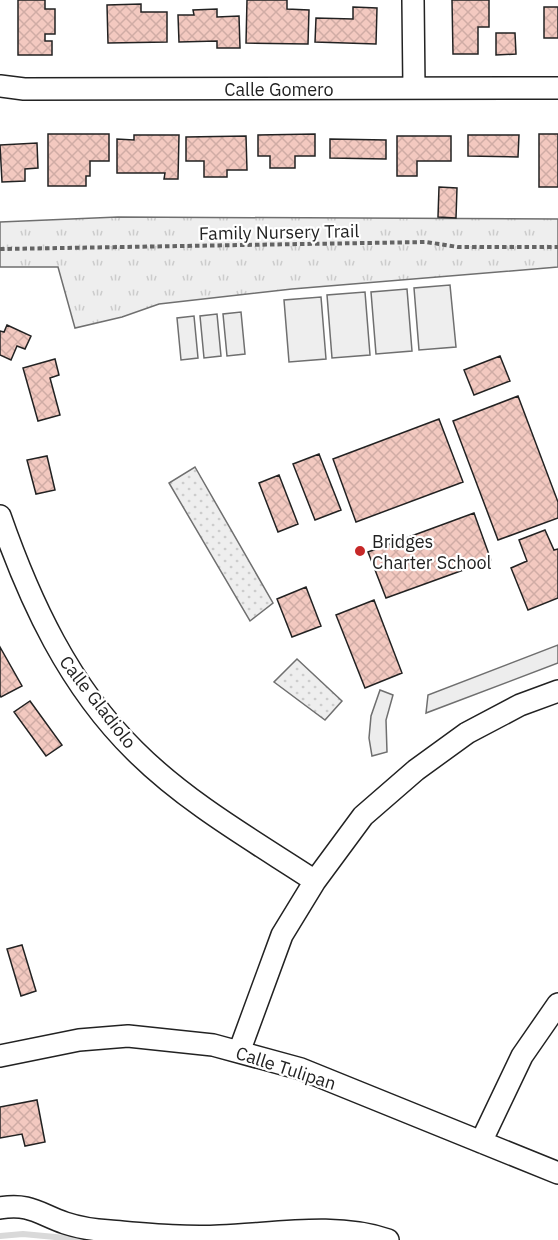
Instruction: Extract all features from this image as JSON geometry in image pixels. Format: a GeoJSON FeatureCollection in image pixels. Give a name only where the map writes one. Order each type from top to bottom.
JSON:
{"type":"FeatureCollection","features":[{"type":"Feature","properties":{"kind":"street"},"geometry":{"type":"LineString","coordinates":[[413,0],[414,88]]}},
{"type":"Feature","properties":{"kind":"street","name":"Calle Gomero"},"geometry":{"type":"LineString","coordinates":[[0,86],[24,89],[558,88]]}},
{"type":"Feature","properties":{"kind":"street","name":"Calle Gladiolo"},"geometry":{"type":"LineString","coordinates":[[0,516],[29,594],[55,645],[99,709],[134,750],[210,812],[315,881]]}},
{"type":"Feature","properties":{"kind":"street"},"geometry":{"type":"LineString","coordinates":[[239,1052],[282,935],[315,881],[363,816],[416,771],[467,733],[520,705],[558,691]]}},
{"type":"Feature","properties":{"kind":"street"},"geometry":{"type":"LineString","coordinates":[[480,1142],[522,1056],[558,1004]]}},
{"type":"Feature","properties":{"kind":"street","name":"Calle Tulipan"},"geometry":{"type":"LineString","coordinates":[[0,1056],[79,1040],[128,1036],[213,1045],[302,1069],[558,1173]]}},
{"type":"Feature","properties":{"kind":"street"},"geometry":{"type":"LineString","coordinates":[[0,1208],[16,1205],[32,1208],[81,1228],[108,1231],[219,1236],[311,1231],[349,1233],[388,1240]]}},
{"type":"Feature","properties":{"kind":"path","name":"Family Nursery Trail"},"geometry":{"type":"LineString","coordinates":[[0,249],[426,242],[458,247],[558,247]]}},
{"type":"Feature","properties":{"kind":"green space"},"geometry":{"type":"Polygon","coordinates":[[[118,217],[558,219],[558,267],[292,289],[159,304],[122,317],[75,328],[58,267],[0,267],[0,222],[118,217]]]}},
{"type":"Feature","properties":{"kind":"green space"},"geometry":{"type":"Polygon","coordinates":[[[450,285],[456,347],[419,350],[414,288],[450,285]]]}},
{"type":"Feature","properties":{"kind":"green space"},"geometry":{"type":"Polygon","coordinates":[[[407,289],[412,351],[376,354],[371,292],[407,289]]]}},
{"type":"Feature","properties":{"kind":"green space"},"geometry":{"type":"Polygon","coordinates":[[[365,292],[370,355],[332,358],[327,295],[365,292]]]}},
{"type":"Feature","properties":{"kind":"green space"},"geometry":{"type":"Polygon","coordinates":[[[321,297],[326,359],[289,362],[284,300],[321,297]]]}},
{"type":"Feature","properties":{"kind":"green space"},"geometry":{"type":"Polygon","coordinates":[[[241,312],[245,354],[227,356],[223,314],[241,312]]]}},
{"type":"Feature","properties":{"kind":"green space"},"geometry":{"type":"Polygon","coordinates":[[[217,314],[221,356],[204,358],[200,316],[217,314]]]}},
{"type":"Feature","properties":{"kind":"green space"},"geometry":{"type":"Polygon","coordinates":[[[194,316],[198,358],[181,360],[177,318],[194,316]]]}},
{"type":"Feature","properties":{"kind":"green space"},"geometry":{"type":"Polygon","coordinates":[[[195,467],[273,603],[250,621],[169,483],[195,467]]]}},
{"type":"Feature","properties":{"kind":"green space"},"geometry":{"type":"Polygon","coordinates":[[[297,659],[342,701],[325,720],[274,682],[297,659]]]}},
{"type":"Feature","properties":{"kind":"shaded area"},"geometry":{"type":"Polygon","coordinates":[[[558,645],[558,663],[426,713],[428,695],[558,645]]]}},
{"type":"Feature","properties":{"kind":"shaded area"},"geometry":{"type":"Polygon","coordinates":[[[380,690],[393,695],[386,720],[387,752],[372,756],[369,738],[371,716],[380,690]]]}},
{"type":"Feature","properties":{"kind":"building"},"geometry":{"type":"Polygon","coordinates":[[[18,0],[45,0],[45,9],[55,9],[55,34],[45,34],[45,41],[52,41],[52,55],[18,55],[18,0]]]}},
{"type":"Feature","properties":{"kind":"building"},"geometry":{"type":"Polygon","coordinates":[[[247,0],[287,0],[287,9],[309,10],[308,44],[246,43],[247,0]]]}},
{"type":"Feature","properties":{"kind":"building"},"geometry":{"type":"Polygon","coordinates":[[[452,0],[489,0],[489,27],[478,27],[478,54],[453,54],[452,0]]]}},
{"type":"Feature","properties":{"kind":"building"},"geometry":{"type":"Polygon","coordinates":[[[141,4],[141,12],[167,12],[167,42],[108,43],[107,5],[141,4]]]}},
{"type":"Feature","properties":{"kind":"building"},"geometry":{"type":"Polygon","coordinates":[[[353,7],[377,8],[376,44],[315,42],[316,18],[353,19],[353,7]]]}},
{"type":"Feature","properties":{"kind":"building"},"geometry":{"type":"Polygon","coordinates":[[[544,7],[558,7],[558,38],[544,38],[544,7]]]}},
{"type":"Feature","properties":{"kind":"building"},"geometry":{"type":"Polygon","coordinates":[[[217,9],[217,17],[239,16],[240,48],[217,48],[217,41],[179,42],[178,15],[194,15],[193,10],[217,9]]]}},
{"type":"Feature","properties":{"kind":"building"},"geometry":{"type":"Polygon","coordinates":[[[496,33],[515,33],[516,54],[496,55],[496,33]]]}},
{"type":"Feature","properties":{"kind":"building"},"geometry":{"type":"Polygon","coordinates":[[[48,134],[109,134],[109,161],[90,161],[90,176],[86,176],[86,186],[48,186],[48,134]]]}},
{"type":"Feature","properties":{"kind":"building"},"geometry":{"type":"Polygon","coordinates":[[[315,134],[315,156],[295,156],[295,168],[270,168],[270,156],[258,156],[258,135],[315,134]]]}},
{"type":"Feature","properties":{"kind":"building"},"geometry":{"type":"Polygon","coordinates":[[[539,134],[558,134],[558,187],[539,187],[539,134]]]}},
{"type":"Feature","properties":{"kind":"building"},"geometry":{"type":"Polygon","coordinates":[[[134,135],[179,135],[178,179],[164,179],[165,173],[117,173],[117,139],[134,140],[134,135]]]}},
{"type":"Feature","properties":{"kind":"building"},"geometry":{"type":"Polygon","coordinates":[[[468,135],[519,135],[518,157],[468,156],[468,135]]]}},
{"type":"Feature","properties":{"kind":"building"},"geometry":{"type":"Polygon","coordinates":[[[246,136],[247,170],[227,170],[227,177],[204,177],[204,161],[186,161],[186,137],[246,136]]]}},
{"type":"Feature","properties":{"kind":"building"},"geometry":{"type":"Polygon","coordinates":[[[397,136],[451,136],[451,161],[417,161],[417,176],[397,176],[397,136]]]}},
{"type":"Feature","properties":{"kind":"building"},"geometry":{"type":"Polygon","coordinates":[[[330,139],[386,140],[386,159],[330,158],[330,139]]]}},
{"type":"Feature","properties":{"kind":"building"},"geometry":{"type":"Polygon","coordinates":[[[37,143],[38,168],[25,169],[25,181],[2,182],[0,145],[37,143]]]}},
{"type":"Feature","properties":{"kind":"building"},"geometry":{"type":"Polygon","coordinates":[[[439,187],[457,188],[456,218],[438,217],[439,187]]]}},
{"type":"Feature","properties":{"kind":"building"},"geometry":{"type":"Polygon","coordinates":[[[7,325],[31,336],[25,349],[17,346],[11,360],[0,355],[0,331],[4,332],[7,325]]]}},
{"type":"Feature","properties":{"kind":"building"},"geometry":{"type":"Polygon","coordinates":[[[500,356],[510,381],[474,395],[464,370],[500,356]]]}},
{"type":"Feature","properties":{"kind":"building"},"geometry":{"type":"Polygon","coordinates":[[[55,359],[59,375],[50,378],[60,415],[38,421],[23,368],[55,359]]]}},
{"type":"Feature","properties":{"kind":"building"},"geometry":{"type":"Polygon","coordinates":[[[518,396],[558,502],[558,518],[498,540],[453,421],[518,396]]]}},
{"type":"Feature","properties":{"kind":"building"},"geometry":{"type":"Polygon","coordinates":[[[439,419],[463,482],[356,522],[333,459],[439,419]]]}},
{"type":"Feature","properties":{"kind":"building"},"geometry":{"type":"Polygon","coordinates":[[[319,454],[341,510],[315,520],[293,464],[319,454]]]}},
{"type":"Feature","properties":{"kind":"building"},"geometry":{"type":"Polygon","coordinates":[[[47,456],[55,490],[36,494],[27,460],[47,456]]]}},
{"type":"Feature","properties":{"kind":"building"},"geometry":{"type":"Polygon","coordinates":[[[279,475],[298,524],[278,532],[259,483],[279,475]]]}},
{"type":"Feature","properties":{"kind":"building"},"geometry":{"type":"Polygon","coordinates":[[[474,513],[491,560],[386,598],[368,552],[474,513]]]}},
{"type":"Feature","properties":{"kind":"building"},"geometry":{"type":"Polygon","coordinates":[[[545,530],[554,550],[558,549],[558,598],[528,610],[511,568],[527,561],[519,540],[545,530]]]}},
{"type":"Feature","properties":{"kind":"building"},"geometry":{"type":"Polygon","coordinates":[[[306,587],[321,626],[292,637],[277,599],[306,587]]]}},
{"type":"Feature","properties":{"kind":"building"},"geometry":{"type":"Polygon","coordinates":[[[374,600],[402,673],[365,688],[336,615],[374,600]]]}},
{"type":"Feature","properties":{"kind":"building"},"geometry":{"type":"Polygon","coordinates":[[[0,647],[22,686],[1,697],[0,695],[0,647]]]}},
{"type":"Feature","properties":{"kind":"building"},"geometry":{"type":"Polygon","coordinates":[[[30,701],[62,745],[46,756],[14,712],[30,701]]]}},
{"type":"Feature","properties":{"kind":"building"},"geometry":{"type":"Polygon","coordinates":[[[22,945],[36,991],[21,996],[7,949],[22,945]]]}},
{"type":"Feature","properties":{"kind":"building"},"geometry":{"type":"Polygon","coordinates":[[[37,1100],[45,1142],[25,1146],[22,1134],[0,1138],[0,1107],[37,1100]]]}},
{"type":"Feature","properties":{"kind":"waterway"},"geometry":{"type":"LineString","coordinates":[[0,1236],[23,1234],[87,1240]]}},
{"type":"Feature","properties":{"kind":"place","name":"Bridges Charter School"},"geometry":{"type":"Point","coordinates":[360,551]}}]}
